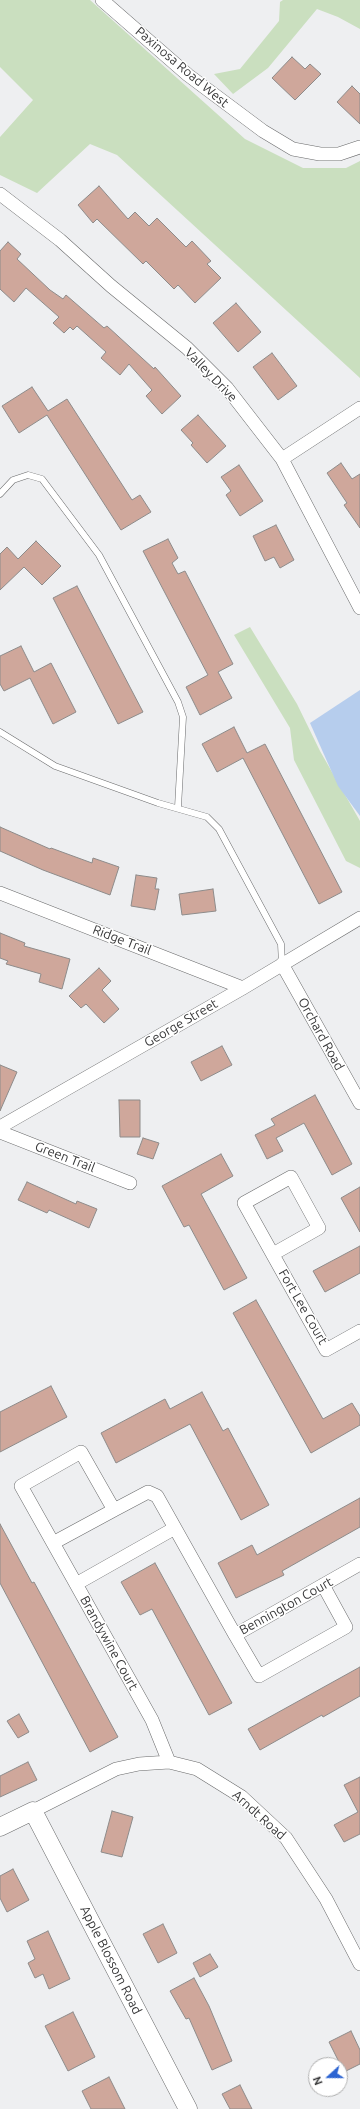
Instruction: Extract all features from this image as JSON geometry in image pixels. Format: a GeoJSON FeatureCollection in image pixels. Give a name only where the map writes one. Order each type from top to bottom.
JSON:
{"type":"FeatureCollection","features":[{"type":"Feature","properties":{"kind":"street","name":"Paxinosa Road West"},"geometry":{"type":"LineString","coordinates":[[102,0],[188,75],[263,131],[293,148],[320,154],[339,154],[360,146]]}},
{"type":"Feature","properties":{"kind":"street","name":"Valley Drive"},"geometry":{"type":"LineString","coordinates":[[0,194],[60,240],[111,286],[187,348],[226,388],[282,459],[360,608]]}},
{"type":"Feature","properties":{"kind":"street"},"geometry":{"type":"LineString","coordinates":[[282,459],[360,408]]}},
{"type":"Feature","properties":{"kind":"street","name":"Ridge Trail"},"geometry":{"type":"LineString","coordinates":[[0,893],[243,988]]}},
{"type":"Feature","properties":{"kind":"street","name":"George Street"},"geometry":{"type":"LineString","coordinates":[[0,1126],[243,988],[360,918]]}},
{"type":"Feature","properties":{"kind":"street","name":"Orchard Road"},"geometry":{"type":"LineString","coordinates":[[282,964],[360,1103]]}},
{"type":"Feature","properties":{"kind":"street","name":"Green Trail"},"geometry":{"type":"LineString","coordinates":[[0,1132],[130,1183]]}},
{"type":"Feature","properties":{"kind":"street","name":"Fort Lee Court"},"geometry":{"type":"LineString","coordinates":[[273,1254],[319,1228],[291,1177],[244,1203],[326,1350],[360,1331]]}},
{"type":"Feature","properties":{"kind":"street"},"geometry":{"type":"LineString","coordinates":[[53,1543],[114,1510],[82,1452],[21,1486],[76,1584]]}},
{"type":"Feature","properties":{"kind":"street","name":"Bennington Court"},"geometry":{"type":"LineString","coordinates":[[114,1510],[148,1492],[157,1496],[235,1635],[360,1564]]}},
{"type":"Feature","properties":{"kind":"street","name":"Brandywine Court"},"geometry":{"type":"LineString","coordinates":[[169,1762],[152,1720],[76,1584],[175,1528]]}},
{"type":"Feature","properties":{"kind":"street"},"geometry":{"type":"LineString","coordinates":[[235,1635],[259,1676],[346,1627],[323,1585]]}},
{"type":"Feature","properties":{"kind":"street","name":"Arndt Road"},"geometry":{"type":"LineString","coordinates":[[33,1811],[116,1769],[139,1764],[169,1762],[197,1769],[242,1797],[286,1838],[326,1899],[360,1964]]}},
{"type":"Feature","properties":{"kind":"street"},"geometry":{"type":"LineString","coordinates":[[0,1827],[33,1811]]}},
{"type":"Feature","properties":{"kind":"street","name":"Apple Blossom Road"},"geometry":{"type":"LineString","coordinates":[[33,1811],[188,2109]]}},
{"type":"Feature","properties":{"kind":"lane"},"geometry":{"type":"LineString","coordinates":[[0,494],[13,480],[28,475],[42,479],[99,555],[178,702],[183,717],[178,807]]}},
{"type":"Feature","properties":{"kind":"lane"},"geometry":{"type":"LineString","coordinates":[[0,732],[55,766],[158,803],[178,807],[207,817],[219,829],[281,944],[282,964]]}},
{"type":"Feature","properties":{"kind":"green space"},"geometry":{"type":"Polygon","coordinates":[[[0,0],[90,0],[245,139],[303,168],[346,168],[360,161],[360,378],[117,155],[90,144],[37,193],[0,175],[0,137],[33,100],[0,67],[0,0]]]}},
{"type":"Feature","properties":{"kind":"green space"},"geometry":{"type":"Polygon","coordinates":[[[283,0],[360,0],[360,29],[338,17],[317,9],[268,68],[233,94],[214,74],[240,69],[279,21],[280,2],[283,0]]]}},
{"type":"Feature","properties":{"kind":"green space"},"geometry":{"type":"Polygon","coordinates":[[[250,627],[297,704],[320,751],[360,821],[360,868],[346,861],[294,760],[290,728],[234,635],[250,627]]]}},
{"type":"Feature","properties":{"kind":"water"},"geometry":{"type":"Polygon","coordinates":[[[360,690],[360,816],[338,786],[310,723],[360,690]]]}},
{"type":"Feature","properties":{"kind":"building"},"geometry":{"type":"Polygon","coordinates":[[[292,57],[305,69],[310,64],[321,74],[295,100],[272,78],[292,57]]]}},
{"type":"Feature","properties":{"kind":"building"},"geometry":{"type":"Polygon","coordinates":[[[352,86],[360,94],[360,124],[337,102],[352,86]]]}},
{"type":"Feature","properties":{"kind":"building"},"geometry":{"type":"Polygon","coordinates":[[[99,186],[128,219],[135,212],[149,226],[157,218],[186,247],[192,241],[211,261],[207,264],[221,278],[195,303],[178,285],[174,289],[146,261],[143,264],[97,219],[93,223],[78,205],[99,186]]]}},
{"type":"Feature","properties":{"kind":"building"},"geometry":{"type":"Polygon","coordinates":[[[8,242],[21,254],[17,259],[50,290],[63,299],[66,295],[104,328],[107,326],[154,369],[155,367],[181,396],[162,414],[146,396],[152,390],[129,364],[120,375],[101,358],[106,352],[77,326],[73,330],[70,327],[64,333],[53,323],[59,317],[26,288],[14,302],[0,289],[0,251],[8,242]]]}},
{"type":"Feature","properties":{"kind":"building"},"geometry":{"type":"Polygon","coordinates":[[[236,303],[261,332],[238,352],[213,323],[236,303]]]}},
{"type":"Feature","properties":{"kind":"building"},"geometry":{"type":"Polygon","coordinates":[[[272,353],[297,386],[278,400],[253,367],[272,353]]]}},
{"type":"Feature","properties":{"kind":"building"},"geometry":{"type":"Polygon","coordinates":[[[32,387],[48,411],[67,399],[132,500],[140,495],[151,512],[121,530],[47,415],[19,433],[2,406],[32,387]]]}},
{"type":"Feature","properties":{"kind":"building"},"geometry":{"type":"Polygon","coordinates":[[[198,415],[226,446],[207,463],[191,445],[193,443],[181,430],[198,415]]]}},
{"type":"Feature","properties":{"kind":"building"},"geometry":{"type":"Polygon","coordinates":[[[341,463],[352,479],[360,474],[360,528],[344,505],[347,503],[327,473],[341,463]]]}},
{"type":"Feature","properties":{"kind":"building"},"geometry":{"type":"Polygon","coordinates":[[[239,465],[263,501],[240,516],[226,495],[231,491],[221,477],[239,465]]]}},
{"type":"Feature","properties":{"kind":"building"},"geometry":{"type":"Polygon","coordinates":[[[276,525],[294,560],[280,568],[274,557],[265,561],[253,536],[276,525]]]}},
{"type":"Feature","properties":{"kind":"building"},"geometry":{"type":"Polygon","coordinates":[[[168,539],[178,558],[172,563],[178,574],[185,571],[233,664],[218,672],[232,698],[200,715],[186,687],[208,675],[143,551],[168,539]]]}},
{"type":"Feature","properties":{"kind":"building"},"geometry":{"type":"Polygon","coordinates":[[[36,541],[61,566],[42,585],[24,567],[0,590],[0,554],[7,547],[18,559],[36,541]]]}},
{"type":"Feature","properties":{"kind":"building"},"geometry":{"type":"Polygon","coordinates":[[[77,586],[143,712],[118,724],[53,598],[77,586]]]}},
{"type":"Feature","properties":{"kind":"building"},"geometry":{"type":"Polygon","coordinates":[[[21,646],[34,672],[51,663],[76,712],[53,724],[30,678],[4,691],[0,684],[0,656],[21,646]]]}},
{"type":"Feature","properties":{"kind":"building"},"geometry":{"type":"Polygon","coordinates":[[[234,727],[247,753],[265,744],[342,892],[319,904],[243,758],[217,772],[202,744],[234,727]]]}},
{"type":"Feature","properties":{"kind":"building"},"geometry":{"type":"Polygon","coordinates":[[[0,827],[50,849],[51,848],[92,863],[93,858],[119,867],[110,895],[43,870],[0,851],[0,827]]]}},
{"type":"Feature","properties":{"kind":"building"},"geometry":{"type":"Polygon","coordinates":[[[136,875],[157,878],[155,889],[159,889],[155,910],[131,906],[136,875]]]}},
{"type":"Feature","properties":{"kind":"building"},"geometry":{"type":"Polygon","coordinates":[[[213,889],[216,911],[182,915],[179,894],[213,889]]]}},
{"type":"Feature","properties":{"kind":"building"},"geometry":{"type":"Polygon","coordinates":[[[0,933],[25,943],[24,946],[70,959],[62,989],[39,982],[41,974],[6,964],[8,961],[0,958],[0,933]]]}},
{"type":"Feature","properties":{"kind":"building"},"geometry":{"type":"Polygon","coordinates":[[[99,968],[111,981],[102,990],[119,1009],[104,1023],[86,1004],[81,1008],[69,996],[99,968]]]}},
{"type":"Feature","properties":{"kind":"building"},"geometry":{"type":"Polygon","coordinates":[[[222,1046],[232,1065],[201,1081],[191,1062],[222,1046]]]}},
{"type":"Feature","properties":{"kind":"building"},"geometry":{"type":"Polygon","coordinates":[[[0,1065],[17,1072],[0,1111],[0,1065]]]}},
{"type":"Feature","properties":{"kind":"building"},"geometry":{"type":"Polygon","coordinates":[[[315,1095],[352,1164],[332,1175],[304,1123],[276,1138],[283,1151],[267,1159],[255,1135],[275,1125],[271,1119],[315,1095]]]}},
{"type":"Feature","properties":{"kind":"building"},"geometry":{"type":"Polygon","coordinates":[[[119,1100],[140,1100],[140,1137],[120,1137],[119,1100]]]}},
{"type":"Feature","properties":{"kind":"building"},"geometry":{"type":"Polygon","coordinates":[[[143,1138],[159,1143],[153,1159],[137,1154],[143,1138]]]}},
{"type":"Feature","properties":{"kind":"building"},"geometry":{"type":"Polygon","coordinates":[[[221,1154],[233,1176],[201,1194],[247,1278],[224,1290],[189,1225],[184,1227],[162,1186],[221,1154]]]}},
{"type":"Feature","properties":{"kind":"building"},"geometry":{"type":"Polygon","coordinates":[[[27,1182],[76,1204],[77,1201],[97,1209],[89,1228],[49,1210],[47,1213],[18,1200],[27,1182]]]}},
{"type":"Feature","properties":{"kind":"building"},"geometry":{"type":"Polygon","coordinates":[[[360,1187],[360,1232],[341,1198],[360,1187]]]}},
{"type":"Feature","properties":{"kind":"building"},"geometry":{"type":"Polygon","coordinates":[[[360,1246],[360,1273],[325,1292],[313,1271],[360,1246]]]}},
{"type":"Feature","properties":{"kind":"building"},"geometry":{"type":"Polygon","coordinates":[[[256,1300],[323,1419],[352,1403],[360,1416],[360,1425],[311,1453],[233,1313],[256,1300]]]}},
{"type":"Feature","properties":{"kind":"building"},"geometry":{"type":"Polygon","coordinates":[[[51,1386],[67,1417],[0,1452],[0,1412],[51,1386]]]}},
{"type":"Feature","properties":{"kind":"building"},"geometry":{"type":"Polygon","coordinates":[[[202,1392],[223,1431],[228,1428],[269,1505],[241,1520],[190,1424],[116,1463],[101,1433],[165,1399],[170,1409],[202,1392]]]}},
{"type":"Feature","properties":{"kind":"building"},"geometry":{"type":"Polygon","coordinates":[[[360,1498],[360,1527],[282,1571],[284,1575],[236,1598],[218,1563],[252,1545],[257,1555],[360,1498]]]}},
{"type":"Feature","properties":{"kind":"building"},"geometry":{"type":"Polygon","coordinates":[[[0,1524],[32,1583],[34,1582],[118,1737],[90,1752],[0,1583],[0,1524]]]}},
{"type":"Feature","properties":{"kind":"building"},"geometry":{"type":"Polygon","coordinates":[[[155,1563],[232,1703],[209,1715],[152,1609],[140,1615],[121,1582],[155,1563]]]}},
{"type":"Feature","properties":{"kind":"building"},"geometry":{"type":"Polygon","coordinates":[[[360,1667],[360,1696],[323,1717],[322,1715],[260,1750],[248,1729],[360,1667]]]}},
{"type":"Feature","properties":{"kind":"building"},"geometry":{"type":"Polygon","coordinates":[[[19,1714],[29,1732],[18,1738],[7,1721],[19,1714]]]}},
{"type":"Feature","properties":{"kind":"building"},"geometry":{"type":"Polygon","coordinates":[[[28,1762],[37,1780],[0,1797],[0,1776],[28,1762]]]}},
{"type":"Feature","properties":{"kind":"building"},"geometry":{"type":"Polygon","coordinates":[[[360,1777],[360,1834],[344,1842],[334,1825],[358,1812],[344,1785],[360,1777]]]}},
{"type":"Feature","properties":{"kind":"building"},"geometry":{"type":"Polygon","coordinates":[[[112,1811],[133,1817],[122,1857],[101,1852],[112,1811]]]}},
{"type":"Feature","properties":{"kind":"building"},"geometry":{"type":"Polygon","coordinates":[[[13,1869],[29,1900],[7,1912],[0,1898],[0,1876],[13,1869]]]}},
{"type":"Feature","properties":{"kind":"building"},"geometry":{"type":"Polygon","coordinates":[[[163,1924],[177,1953],[158,1963],[143,1934],[163,1924]]]}},
{"type":"Feature","properties":{"kind":"building"},"geometry":{"type":"Polygon","coordinates":[[[48,1931],[70,1979],[49,1989],[43,1974],[35,1978],[28,1963],[35,1959],[27,1941],[48,1931]]]}},
{"type":"Feature","properties":{"kind":"building"},"geometry":{"type":"Polygon","coordinates":[[[210,1954],[218,1967],[200,1977],[193,1963],[210,1954]]]}},
{"type":"Feature","properties":{"kind":"building"},"geometry":{"type":"Polygon","coordinates":[[[194,1978],[209,2006],[232,2061],[212,2070],[189,2018],[186,2019],[170,1991],[194,1978]]]}},
{"type":"Feature","properties":{"kind":"building"},"geometry":{"type":"Polygon","coordinates":[[[73,2012],[95,2057],[68,2071],[45,2026],[73,2012]]]}},
{"type":"Feature","properties":{"kind":"building"},"geometry":{"type":"Polygon","coordinates":[[[351,2031],[360,2050],[360,2064],[348,2070],[348,2057],[336,2057],[329,2042],[351,2031]]]}},
{"type":"Feature","properties":{"kind":"building"},"geometry":{"type":"Polygon","coordinates":[[[109,2077],[125,2109],[91,2109],[82,2091],[109,2077]]]}},
{"type":"Feature","properties":{"kind":"building"},"geometry":{"type":"Polygon","coordinates":[[[240,2085],[252,2109],[230,2109],[222,2094],[240,2085]]]}}]}
